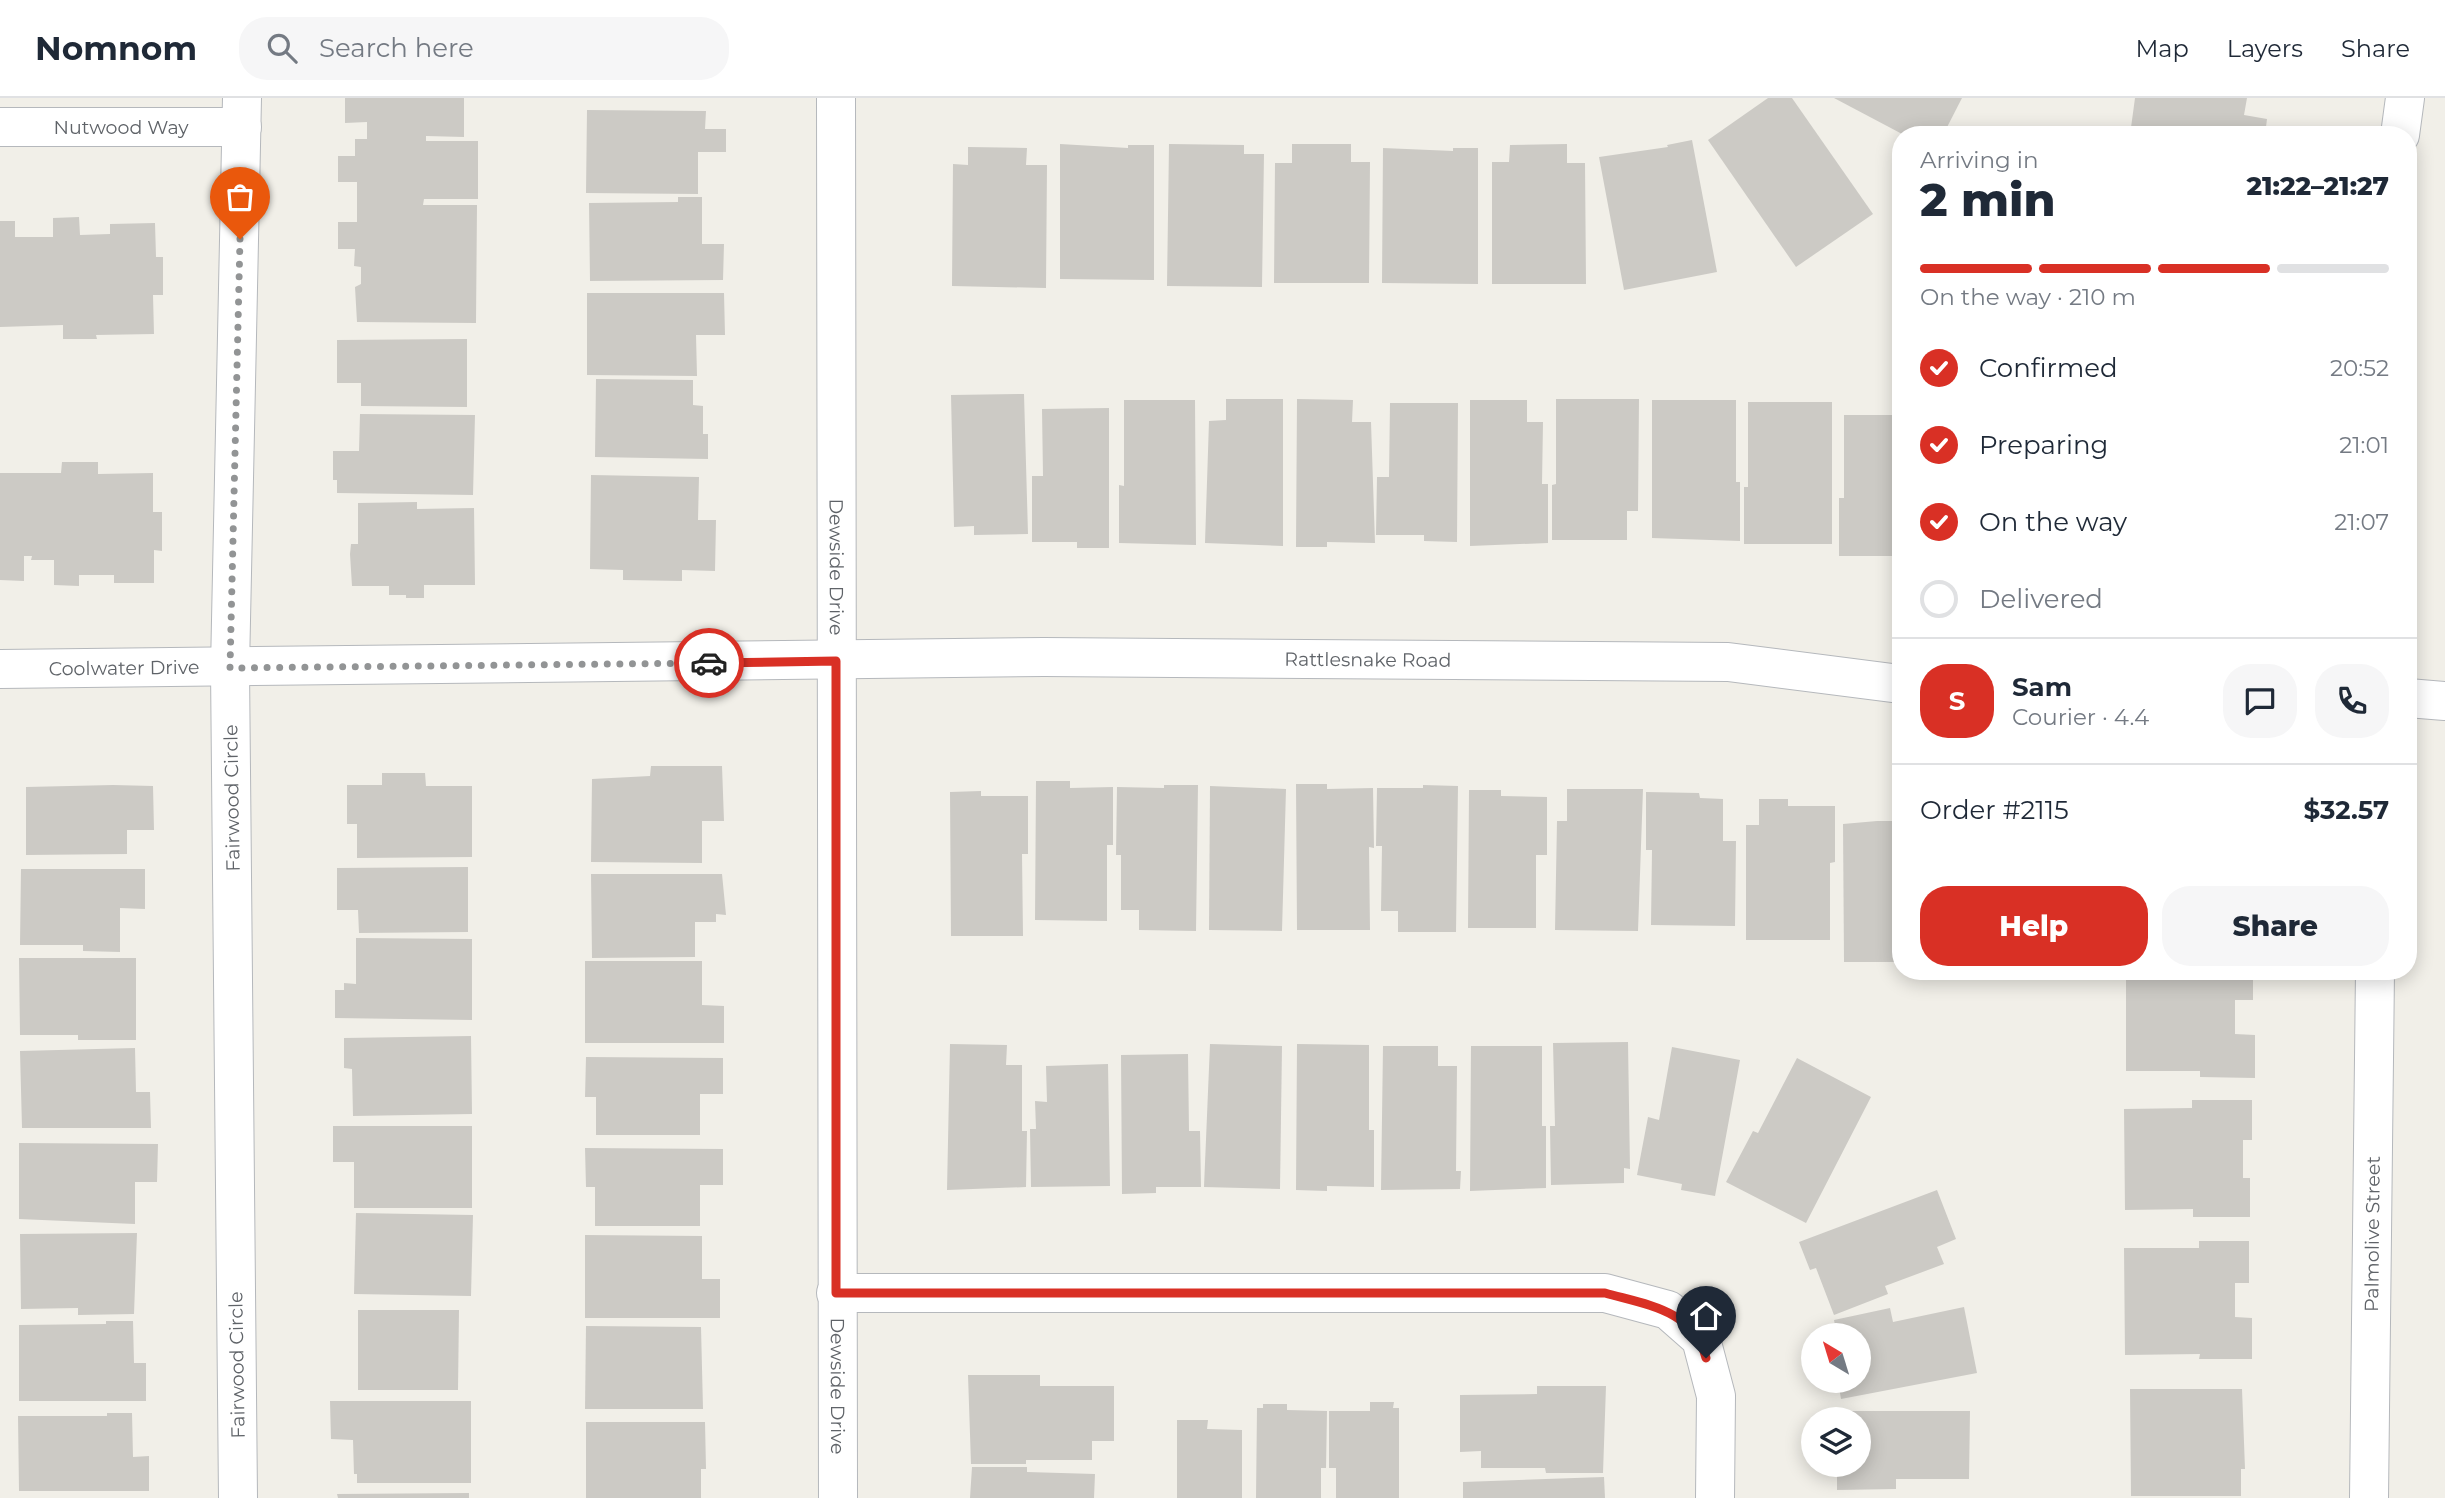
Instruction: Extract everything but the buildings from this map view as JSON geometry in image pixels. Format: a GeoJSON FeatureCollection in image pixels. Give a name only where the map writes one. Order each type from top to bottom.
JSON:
{"type":"FeatureCollection","features":[{"type":"Feature","properties":{"kind":"street","name":"Dewside Drive"},"geometry":{"type":"LineString","coordinates":[[836,98],[838,1498]]}},
{"type":"Feature","properties":{"kind":"street"},"geometry":{"type":"LineString","coordinates":[[2401,126],[2406,98]]}},
{"type":"Feature","properties":{"kind":"street","name":"Nutwood Way"},"geometry":{"type":"LineString","coordinates":[[0,128],[243,113]]}},
{"type":"Feature","properties":{"kind":"street","name":"Fairwood Circle"},"geometry":{"type":"LineString","coordinates":[[238,1498],[230,668],[243,113]]}},
{"type":"Feature","properties":{"kind":"street","name":"Rattlesnake Road"},"geometry":{"type":"LineString","coordinates":[[836,661],[1058,657],[1728,662],[1892,683]]}},
{"type":"Feature","properties":{"kind":"street","name":"Coolwater Drive"},"geometry":{"type":"LineString","coordinates":[[0,669],[836,661]]}},
{"type":"Feature","properties":{"kind":"street"},"geometry":{"type":"LineString","coordinates":[[2417,699],[2445,701]]}},
{"type":"Feature","properties":{"kind":"street","name":"Palmolive Street"},"geometry":{"type":"LineString","coordinates":[[2369,1498],[2375,980]]}},
{"type":"Feature","properties":{"kind":"street"},"geometry":{"type":"LineString","coordinates":[[836,1293],[1605,1293],[1668,1310],[1701,1339],[1716,1396],[1715,1498]]}},
{"type":"Feature","properties":{"kind":"way so far"},"geometry":{"type":"LineString","coordinates":[[240,239],[230,668],[709,663]]}},
{"type":"Feature","properties":{"kind":"route"},"geometry":{"type":"LineString","coordinates":[[709,663],[836,661],[836,1293],[1605,1293],[1668,1310],[1701,1339],[1706,1358]]}}]}
